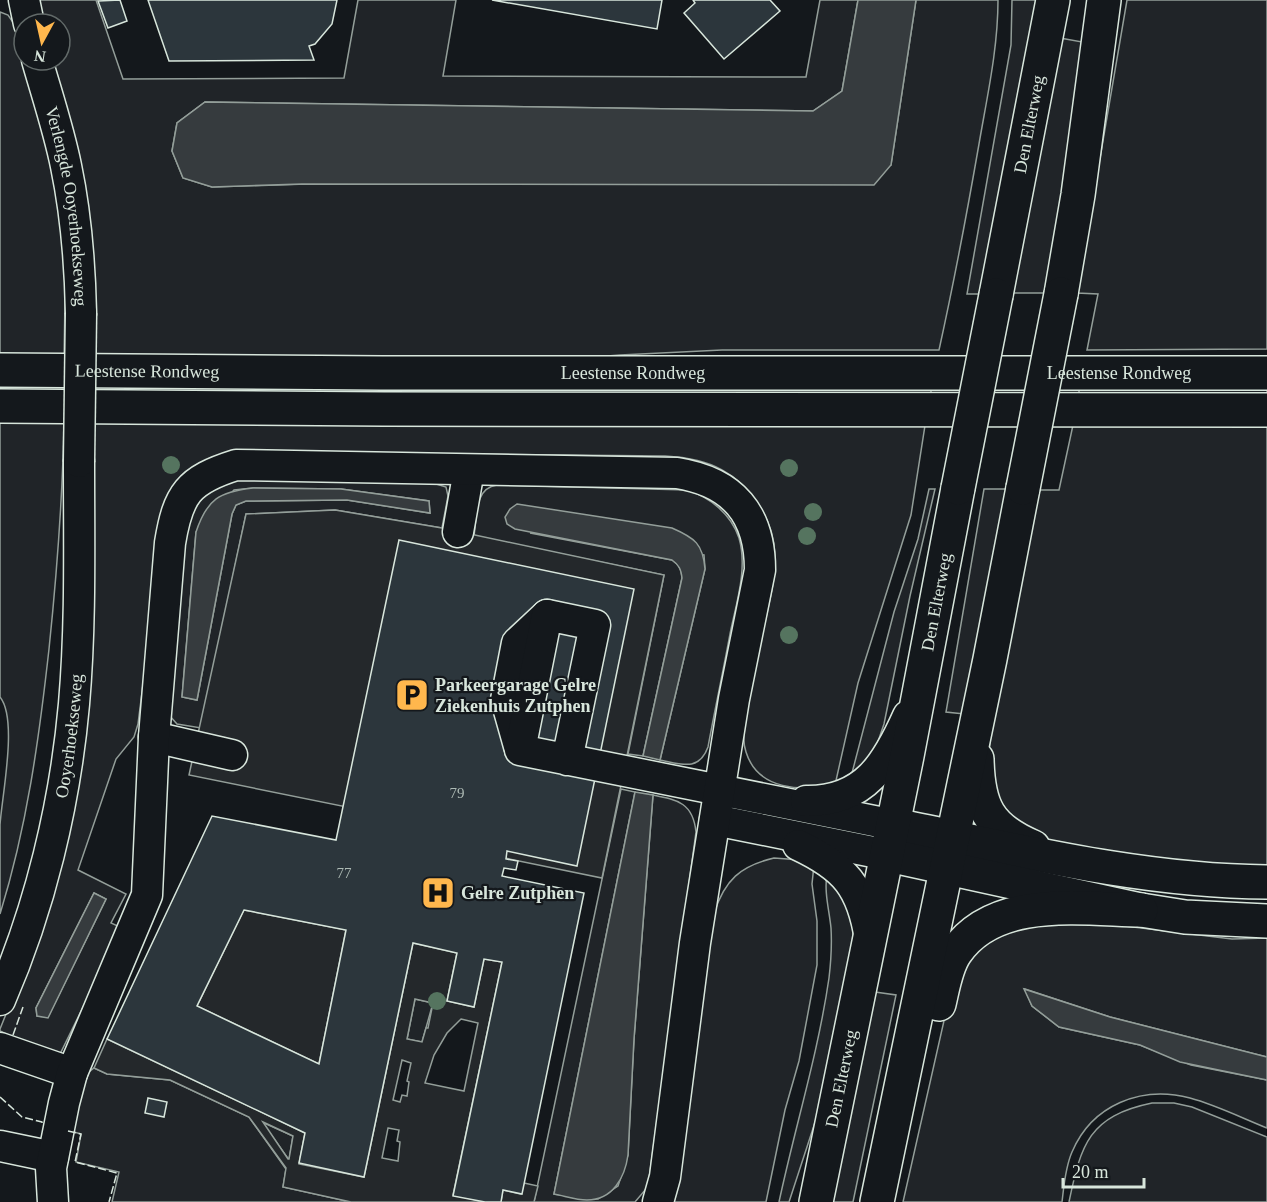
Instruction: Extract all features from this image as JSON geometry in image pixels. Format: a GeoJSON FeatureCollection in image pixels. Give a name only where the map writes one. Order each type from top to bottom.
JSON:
{"type":"FeatureCollection","features":[{"type":"Feature","properties":{"kind":"main road","name":"Den Elterweg"},"geometry":{"type":"LineString","coordinates":[[816,1202],[891,840],[1053,0]]}},
{"type":"Feature","properties":{"kind":"main road"},"geometry":{"type":"LineString","coordinates":[[877,1202],[981,704],[1061,294],[1078,195],[1104,0]]}},
{"type":"Feature","properties":{"kind":"main road"},"geometry":{"type":"LineString","coordinates":[[1094,79],[1114,0]]}},
{"type":"Feature","properties":{"kind":"main road","name":"Leestense Rondweg"},"geometry":{"type":"LineString","coordinates":[[0,370],[382,373],[1267,373]]}},
{"type":"Feature","properties":{"kind":"main road","name":"Leestense Rondweg"},"geometry":{"type":"LineString","coordinates":[[0,406],[1267,410]]}},
{"type":"Feature","properties":{"kind":"main road"},"geometry":{"type":"LineString","coordinates":[[981,704],[977,757],[978,786],[984,807],[1001,828],[1017,839],[1074,861]]}},
{"type":"Feature","properties":{"kind":"main road"},"geometry":{"type":"LineString","coordinates":[[891,840],[950,852],[1141,910],[1185,917],[1267,921]]}},
{"type":"Feature","properties":{"kind":"main road"},"geometry":{"type":"LineString","coordinates":[[950,852],[1074,861],[1171,877],[1267,882]]}},
{"type":"Feature","properties":{"kind":"main road"},"geometry":{"type":"LineString","coordinates":[[898,1202],[948,968],[955,953],[966,939],[1005,915],[1016,913],[1037,910],[1141,910]]}},
{"type":"Feature","properties":{"kind":"street","name":"Verlengde Ooyerhoekseweg"},"geometry":{"type":"LineString","coordinates":[[40,72],[66,164],[78,257],[81,312],[79,462]]}},
{"type":"Feature","properties":{"kind":"street","name":"Ooyerhoekseweg"},"geometry":{"type":"LineString","coordinates":[[0,1000],[31,918],[41,883],[61,796],[70,736],[75,675],[79,462]]}},
{"type":"Feature","properties":{"kind":"street"},"geometry":{"type":"LineString","coordinates":[[53,1202],[51,1168],[72,1073],[147,895],[154,737],[171,534],[184,497],[196,481],[211,473],[236,465],[677,473],[696,476],[717,484],[732,495],[746,512],[755,530],[760,550],[760,570],[734,699],[695,943],[665,1177],[658,1202]]}},
{"type":"Feature","properties":{"kind":"street"},"geometry":{"type":"LineString","coordinates":[[458,532],[469,470]]}},
{"type":"Feature","properties":{"kind":"street"},"geometry":{"type":"LineString","coordinates":[[580,762],[595,625],[547,615],[517,643],[506,700],[520,750],[580,762],[676,781],[720,790],[761,798],[891,840]]}},
{"type":"Feature","properties":{"kind":"street"},"geometry":{"type":"LineString","coordinates":[[761,798],[828,800],[851,793],[861,787],[877,772],[895,745],[920,690]]}},
{"type":"Feature","properties":{"kind":"street"},"geometry":{"type":"LineString","coordinates":[[154,737],[232,755]]}},
{"type":"Feature","properties":{"kind":"street"},"geometry":{"type":"LineString","coordinates":[[715,820],[756,828],[891,840]]}},
{"type":"Feature","properties":{"kind":"street"},"geometry":{"type":"LineString","coordinates":[[756,828],[814,852],[841,871],[854,886],[862,903],[870,940]]}},
{"type":"Feature","properties":{"kind":"street"},"geometry":{"type":"LineString","coordinates":[[0,1048],[72,1073]]}},
{"type":"Feature","properties":{"kind":"street"},"geometry":{"type":"LineString","coordinates":[[0,1146],[53,1157]]}},
{"type":"Feature","properties":{"kind":"shaded area"},"geometry":{"type":"Polygon","coordinates":[[[37,0],[96,0],[123,79],[344,78],[358,0],[456,0],[443,76],[806,77],[820,0],[858,0],[842,91],[813,111],[205,102],[177,123],[172,151],[183,178],[212,187],[891,165],[916,0],[998,0],[989,91],[939,350],[722,350],[531,362],[96,362],[96,300],[93,299],[52,72],[72,72],[72,12],[39,12],[37,0]]]}},
{"type":"Feature","properties":{"kind":"shaded area"},"geometry":{"type":"Polygon","coordinates":[[[858,0],[916,0],[891,165],[874,185],[302,184],[212,187],[183,178],[172,151],[177,123],[205,102],[813,111],[842,91],[858,0]]]}},
{"type":"Feature","properties":{"kind":"shaded area"},"geometry":{"type":"Polygon","coordinates":[[[1012,0],[1036,0],[981,294],[967,294],[1011,45],[1012,0]]]}},
{"type":"Feature","properties":{"kind":"shaded area"},"geometry":{"type":"Polygon","coordinates":[[[1127,0],[1267,0],[1267,349],[1087,350],[1098,294],[1077,293],[1127,0]]]}},
{"type":"Feature","properties":{"kind":"shaded area"},"geometry":{"type":"Polygon","coordinates":[[[0,12],[8,15],[12,21],[12,72],[28,72],[49,151],[62,227],[67,298],[65,299],[64,362],[0,362],[0,12]]]}},
{"type":"Feature","properties":{"kind":"shaded area"},"geometry":{"type":"Polygon","coordinates":[[[1060,38],[1088,43],[1045,293],[1013,293],[1060,38]]]}},
{"type":"Feature","properties":{"kind":"shaded area"},"geometry":{"type":"Polygon","coordinates":[[[96,379],[933,381],[929,402],[95,399],[96,379]]]}},
{"type":"Feature","properties":{"kind":"shaded area"},"geometry":{"type":"Polygon","coordinates":[[[1267,381],[1267,400],[1077,401],[1081,382],[1267,381]]]}},
{"type":"Feature","properties":{"kind":"shaded area"},"geometry":{"type":"Polygon","coordinates":[[[0,416],[64,417],[57,562],[41,716],[25,816],[0,914],[0,825],[8,758],[8,722],[0,697],[0,416]]]}},
{"type":"Feature","properties":{"kind":"shaded area"},"geometry":{"type":"Polygon","coordinates":[[[94,417],[926,419],[911,515],[858,683],[835,785],[809,788],[771,781],[752,765],[746,752],[745,724],[775,570],[774,542],[766,517],[752,495],[743,485],[722,470],[694,460],[665,456],[233,452],[210,459],[197,466],[179,482],[150,629],[138,724],[134,737],[116,759],[78,870],[126,894],[111,923],[122,928],[60,1054],[50,1056],[0,1031],[33,947],[94,417]],[[94,893],[36,1008],[37,1016],[48,1017],[106,899],[94,893]]]}},
{"type":"Feature","properties":{"kind":"shaded area"},"geometry":{"type":"Polygon","coordinates":[[[1073,425],[1267,427],[1267,866],[1212,866],[1081,849],[1040,838],[1000,807],[988,761],[991,733],[1039,490],[1059,490],[1073,425]]]}},
{"type":"Feature","properties":{"kind":"shaded area"},"geometry":{"type":"Polygon","coordinates":[[[237,479],[433,483],[446,487],[448,496],[442,528],[335,510],[246,514],[201,728],[177,724],[169,715],[187,519],[208,490],[237,479]],[[253,488],[234,490],[196,532],[182,697],[197,700],[232,514],[236,505],[246,501],[347,500],[430,513],[429,501],[341,489],[253,488]]]}},
{"type":"Feature","properties":{"kind":"shaded area"},"geometry":{"type":"Polygon","coordinates":[[[497,485],[687,490],[704,497],[731,521],[739,538],[742,574],[708,747],[700,760],[688,764],[660,760],[705,569],[704,555],[530,533],[672,560],[681,571],[682,578],[643,756],[628,754],[664,575],[474,536],[480,497],[490,487],[497,485]]]}},
{"type":"Feature","properties":{"kind":"shaded area"},"geometry":{"type":"Polygon","coordinates":[[[253,488],[341,489],[429,501],[430,513],[347,500],[246,501],[236,505],[232,514],[197,700],[182,697],[196,532],[205,512],[216,499],[231,492],[253,488]]]}},
{"type":"Feature","properties":{"kind":"shaded area"},"geometry":{"type":"Polygon","coordinates":[[[929,489],[935,489],[884,724],[874,753],[854,775],[852,773],[894,612],[918,539],[929,489]]]}},
{"type":"Feature","properties":{"kind":"shaded area"},"geometry":{"type":"Polygon","coordinates":[[[984,489],[1007,489],[964,714],[946,712],[984,489]]]}},
{"type":"Feature","properties":{"kind":"shaded area"},"geometry":{"type":"Polygon","coordinates":[[[517,504],[672,528],[687,535],[700,548],[705,569],[660,760],[643,756],[682,578],[679,568],[672,560],[515,529],[507,524],[505,517],[517,504]]]}},
{"type":"Feature","properties":{"kind":"shaded area"},"geometry":{"type":"Polygon","coordinates":[[[335,510],[442,528],[664,575],[602,878],[349,826],[352,808],[189,775],[246,514],[335,510]]]}},
{"type":"Feature","properties":{"kind":"shaded area"},"geometry":{"type":"Polygon","coordinates":[[[621,789],[635,792],[554,1194],[598,1199],[618,1186],[628,1155],[634,1039],[653,795],[683,804],[692,815],[696,832],[649,1179],[646,1189],[635,1202],[534,1202],[621,789]]]}},
{"type":"Feature","properties":{"kind":"shaded area"},"geometry":{"type":"Polygon","coordinates":[[[635,792],[653,795],[634,1039],[628,1155],[621,1179],[611,1192],[596,1199],[579,1199],[554,1194],[635,792]]]}},
{"type":"Feature","properties":{"kind":"shaded area"},"geometry":{"type":"Polygon","coordinates":[[[774,858],[801,860],[814,865],[812,884],[817,921],[817,965],[799,1061],[785,1110],[766,1202],[674,1202],[683,1153],[714,913],[723,892],[735,876],[752,865],[774,858]]]}},
{"type":"Feature","properties":{"kind":"shaded area"},"geometry":{"type":"Polygon","coordinates":[[[827,874],[838,886],[854,922],[854,948],[821,1104],[789,1202],[779,1202],[813,1062],[829,978],[831,928],[826,894],[827,874]]]}},
{"type":"Feature","properties":{"kind":"shaded area"},"geometry":{"type":"Polygon","coordinates":[[[94,893],[106,899],[48,1018],[37,1016],[36,1008],[94,893]]]}},
{"type":"Feature","properties":{"kind":"shaded area"},"geometry":{"type":"Polygon","coordinates":[[[244,910],[346,930],[319,1064],[197,1006],[244,910]]]}},
{"type":"Feature","properties":{"kind":"shaded area"},"geometry":{"type":"Polygon","coordinates":[[[1067,919],[1232,939],[1267,938],[1267,1057],[1110,1017],[1025,989],[1032,1006],[1059,1027],[1140,1045],[1191,1065],[1267,1080],[1267,1128],[1190,1098],[1154,1094],[1136,1097],[1120,1102],[1105,1111],[1081,1136],[1068,1164],[1062,1202],[903,1202],[948,1003],[965,957],[1002,927],[1067,919]]]}},
{"type":"Feature","properties":{"kind":"shaded area"},"geometry":{"type":"Polygon","coordinates":[[[413,943],[457,953],[447,1001],[474,1007],[484,959],[502,962],[453,1195],[485,1202],[351,1202],[283,1187],[286,1168],[249,1117],[170,1080],[107,1074],[94,1068],[107,1039],[305,1133],[299,1164],[364,1177],[413,943]],[[415,999],[407,1039],[422,1042],[426,1028],[428,1028],[433,1003],[415,999]],[[461,1019],[447,1033],[434,1055],[425,1083],[464,1091],[478,1023],[461,1019]],[[402,1060],[393,1100],[400,1102],[402,1095],[407,1096],[409,1082],[407,1081],[411,1063],[402,1060]],[[263,1122],[288,1159],[293,1136],[263,1122]],[[388,1128],[382,1158],[398,1161],[399,1130],[388,1128]]]}},
{"type":"Feature","properties":{"kind":"shaded area"},"geometry":{"type":"Polygon","coordinates":[[[1024,989],[1110,1017],[1267,1057],[1267,1080],[1180,1062],[1140,1045],[1059,1027],[1032,1006],[1024,989]]]}},
{"type":"Feature","properties":{"kind":"shaded area"},"geometry":{"type":"Polygon","coordinates":[[[875,992],[896,995],[853,1202],[831,1202],[875,992]]]}},
{"type":"Feature","properties":{"kind":"shaded area"},"geometry":{"type":"Polygon","coordinates":[[[415,999],[433,1003],[422,1042],[407,1039],[415,999]]]}},
{"type":"Feature","properties":{"kind":"shaded area"},"geometry":{"type":"Polygon","coordinates":[[[94,1068],[107,1074],[170,1080],[249,1117],[286,1169],[283,1187],[351,1202],[112,1202],[119,1172],[76,1162],[81,1134],[67,1130],[79,1080],[94,1068]]]}},
{"type":"Feature","properties":{"kind":"shaded area"},"geometry":{"type":"Polygon","coordinates":[[[1152,1103],[1174,1103],[1192,1107],[1267,1137],[1267,1202],[1069,1202],[1078,1164],[1091,1136],[1114,1116],[1152,1103]]]}},
{"type":"Feature","properties":{"kind":"shaded area"},"geometry":{"type":"Polygon","coordinates":[[[262,1122],[293,1136],[289,1160],[262,1122]]]}},
{"type":"Feature","properties":{"kind":"shaded area"},"geometry":{"type":"Polygon","coordinates":[[[524,1183],[538,1186],[534,1202],[501,1202],[503,1190],[521,1194],[524,1183]]]}},
{"type":"Feature","properties":{"kind":"building"},"geometry":{"type":"Polygon","coordinates":[[[120,0],[127,21],[108,28],[98,1],[120,0]]]}},
{"type":"Feature","properties":{"kind":"building"},"geometry":{"type":"Polygon","coordinates":[[[148,0],[337,0],[332,24],[315,44],[309,46],[314,60],[169,61],[148,0]]]}},
{"type":"Feature","properties":{"kind":"building"},"geometry":{"type":"Polygon","coordinates":[[[492,0],[662,0],[657,29],[492,0]]]}},
{"type":"Feature","properties":{"kind":"building"},"geometry":{"type":"Polygon","coordinates":[[[693,0],[770,0],[780,11],[724,59],[684,13],[695,3],[693,0]]]}},
{"type":"Feature","properties":{"kind":"building"},"geometry":{"type":"Polygon","coordinates":[[[399,540],[634,589],[577,866],[507,851],[506,859],[518,861],[516,870],[504,868],[502,876],[584,893],[522,1194],[503,1190],[501,1202],[485,1202],[453,1196],[502,962],[484,959],[474,1007],[447,1001],[457,953],[413,943],[364,1177],[299,1163],[305,1133],[107,1039],[212,816],[336,840],[399,540]],[[244,910],[197,1006],[319,1064],[346,930],[244,910]]]}},
{"type":"Feature","properties":{"kind":"building"},"geometry":{"type":"Polygon","coordinates":[[[148,1098],[167,1102],[164,1117],[145,1113],[148,1098]]]}},
{"type":"Feature","properties":{"kind":"fence"},"geometry":{"type":"LineString","coordinates":[[13,1035],[23,1007]]}},
{"type":"Feature","properties":{"kind":"fence"},"geometry":{"type":"LineString","coordinates":[[0,1097],[22,1117],[42,1123]]}},
{"type":"Feature","properties":{"kind":"fence"},"geometry":{"type":"LineString","coordinates":[[68,1131],[81,1134],[75,1162],[117,1173],[109,1202]]}},
{"type":"Feature","properties":{"kind":"place","name":"Parkeergarage Gelre Ziekenhuis Zutphen"},"geometry":{"type":"Point","coordinates":[412,695]}},
{"type":"Feature","properties":{"kind":"place","name":"Gelre Zutphen"},"geometry":{"type":"Point","coordinates":[438,893]}}]}
